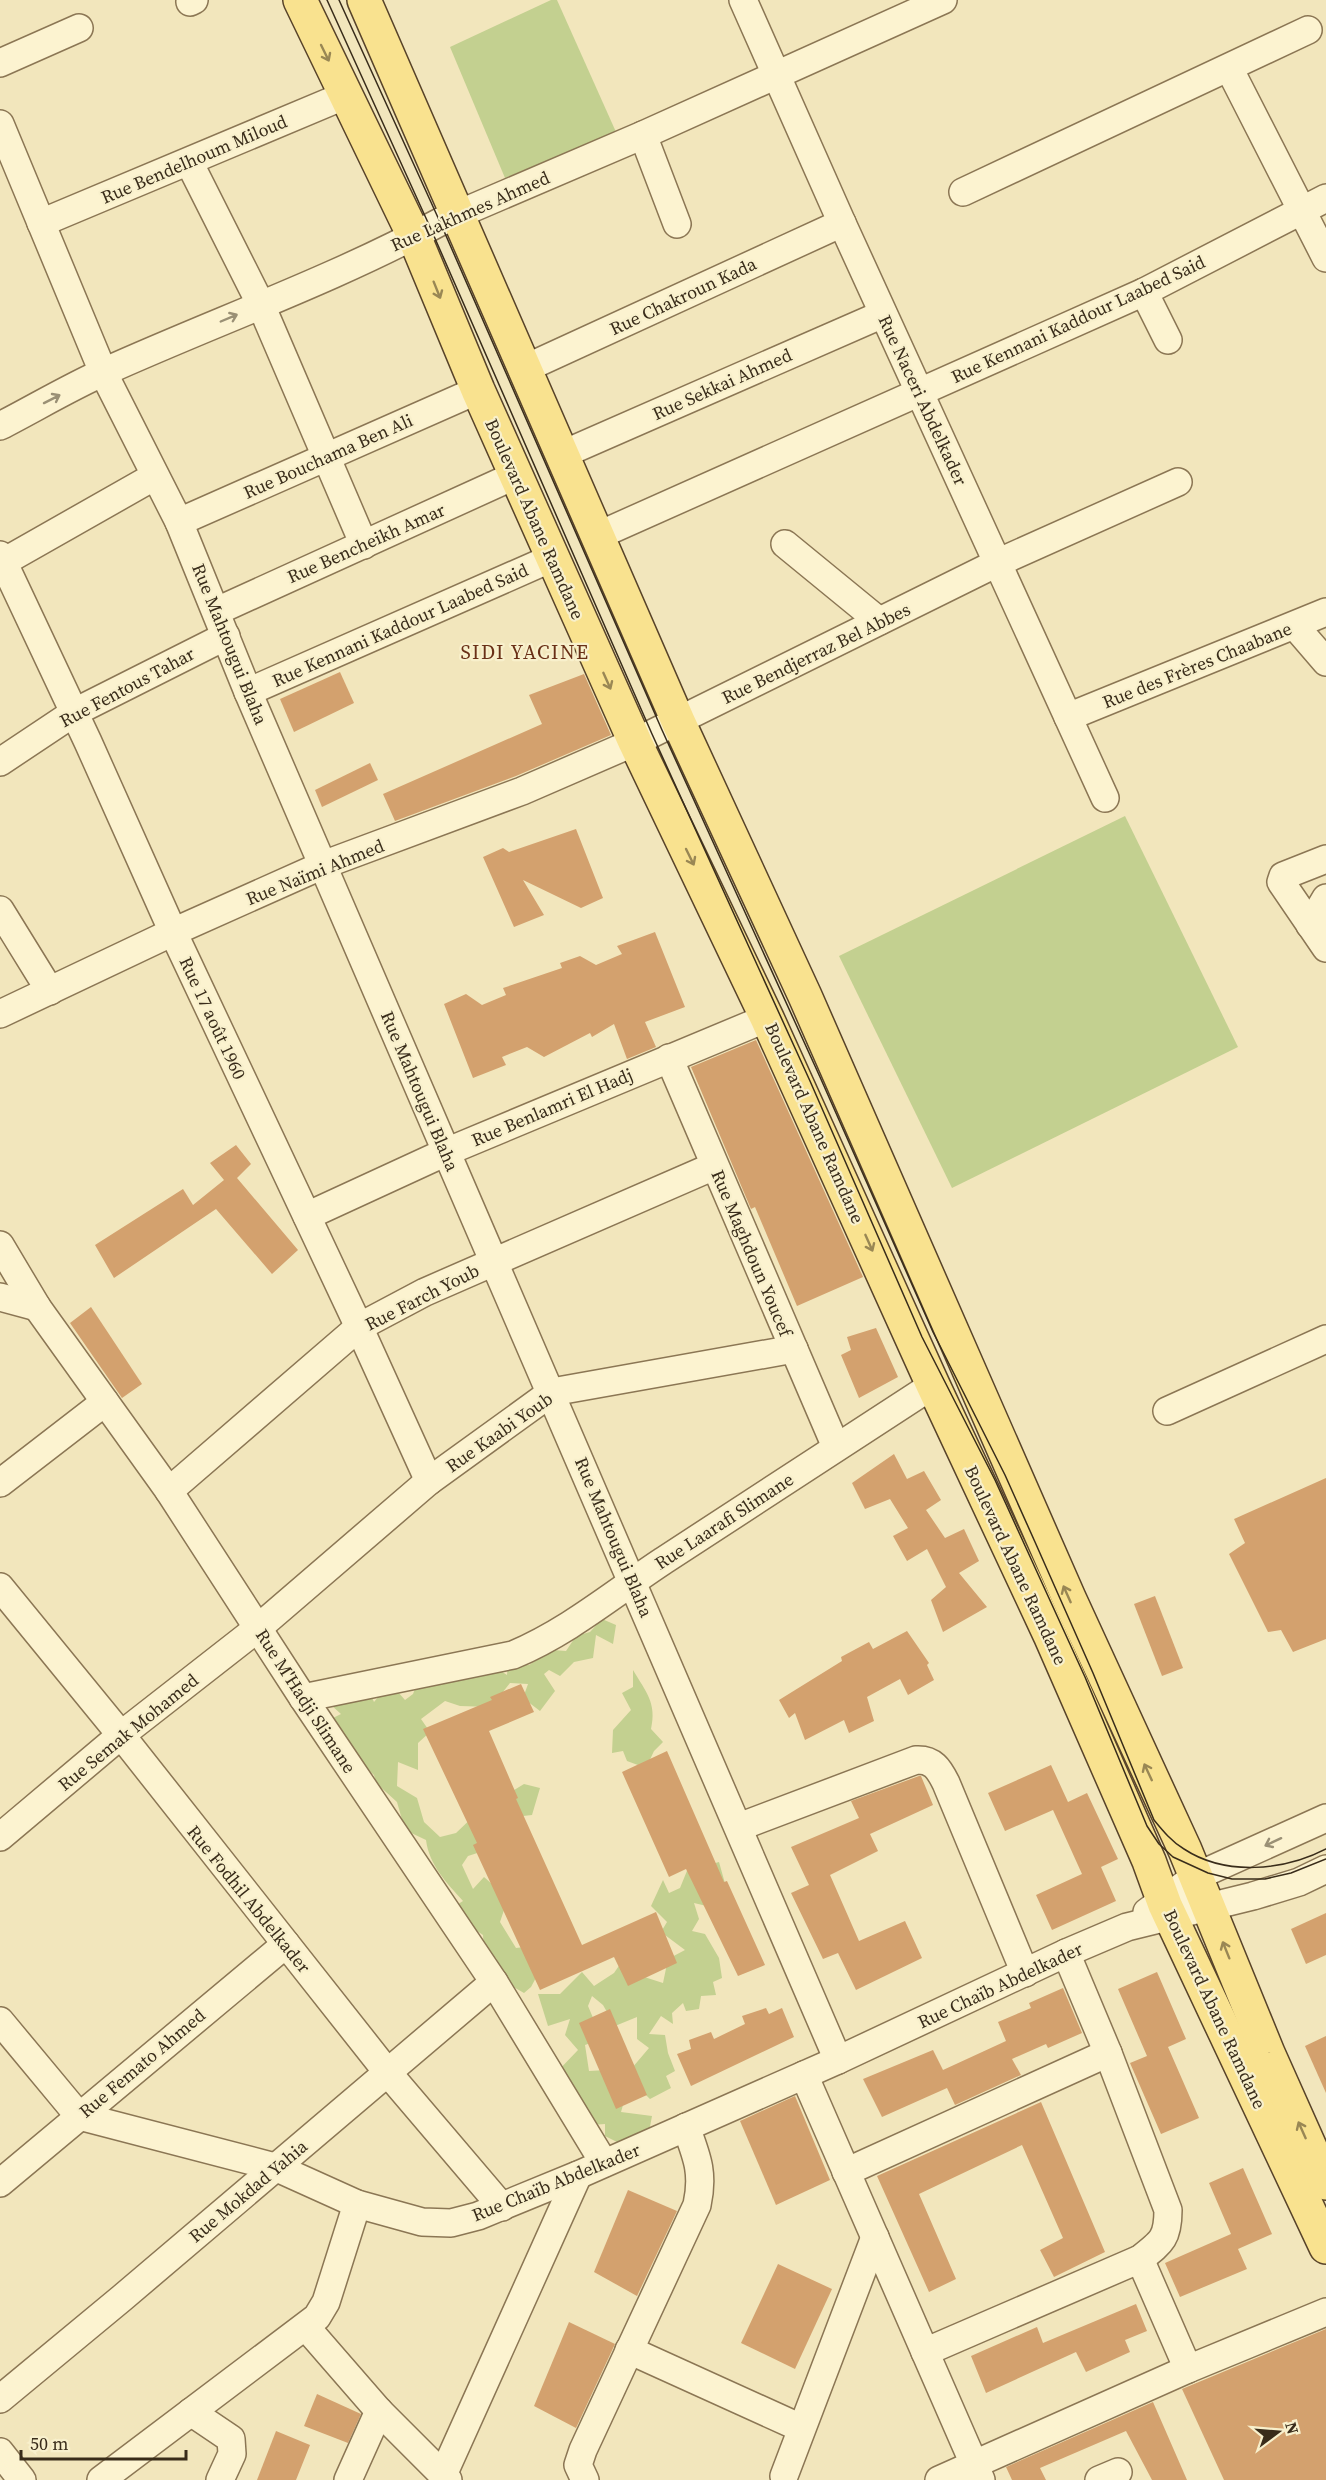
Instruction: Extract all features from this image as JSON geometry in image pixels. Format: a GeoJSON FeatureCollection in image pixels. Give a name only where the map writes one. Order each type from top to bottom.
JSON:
{"type":"FeatureCollection","features":[{"type":"Feature","properties":{"kind":"main road","name":"Boulevard Abane Ramdane"},"geometry":{"type":"LineString","coordinates":[[300,0],[414,236],[478,390],[635,742],[767,1018],[933,1385],[1050,1635],[1168,1908],[1326,2247]]}},
{"type":"Feature","properties":{"kind":"main road","name":"Boulevard Abane Ramdane"},"geometry":{"type":"LineString","coordinates":[[364,0],[678,721],[805,996],[1055,1568],[1185,1850],[1268,2053],[1326,2183]]}},
{"type":"Feature","properties":{"kind":"street","name":"Rue Naceri Abdelkader"},"geometry":{"type":"LineString","coordinates":[[743,0],[883,314],[1105,798]]}},
{"type":"Feature","properties":{"kind":"street","name":"Rue Lakhmes Ahmed"},"geometry":{"type":"LineString","coordinates":[[0,426],[104,372],[643,135],[943,0]]}},
{"type":"Feature","properties":{"kind":"street"},"geometry":{"type":"LineString","coordinates":[[0,63],[80,28]]}},
{"type":"Feature","properties":{"kind":"street"},"geometry":{"type":"LineString","coordinates":[[963,192],[1308,30]]}},
{"type":"Feature","properties":{"kind":"street"},"geometry":{"type":"LineString","coordinates":[[1229,68],[1326,258]]}},
{"type":"Feature","properties":{"kind":"street","name":"Rue Bendelhoum Miloud"},"geometry":{"type":"LineString","coordinates":[[41,223],[346,95]]}},
{"type":"Feature","properties":{"kind":"street","name":"Rue Mahtougui Blaha"},"geometry":{"type":"LineString","coordinates":[[0,124],[104,372],[179,522],[248,692],[552,1392],[838,2060]]}},
{"type":"Feature","properties":{"kind":"street"},"geometry":{"type":"LineString","coordinates":[[643,135],[677,224]]}},
{"type":"Feature","properties":{"kind":"street"},"geometry":{"type":"LineString","coordinates":[[189,162],[261,304],[364,545]]}},
{"type":"Feature","properties":{"kind":"street","name":"Rue Kennani Kaddour Laabed Said"},"geometry":{"type":"LineString","coordinates":[[597,536],[1144,292],[1326,198]]}},
{"type":"Feature","properties":{"kind":"street","name":"Rue Chakroun Kada"},"geometry":{"type":"LineString","coordinates":[[524,369],[842,223]]}},
{"type":"Feature","properties":{"kind":"street"},"geometry":{"type":"LineString","coordinates":[[1144,292],[1168,340]]}},
{"type":"Feature","properties":{"kind":"street","name":"Rue Sekkai Ahmed"},"geometry":{"type":"LineString","coordinates":[[561,455],[883,314]]}},
{"type":"Feature","properties":{"kind":"street","name":"Rue Bouchama Ben Ali"},"geometry":{"type":"LineString","coordinates":[[179,522],[478,390]]}},
{"type":"Feature","properties":{"kind":"street","name":"Rue Bencheikh Amar"},"geometry":{"type":"LineString","coordinates":[[221,623],[364,545],[516,475]]}},
{"type":"Feature","properties":{"kind":"street"},"geometry":{"type":"LineString","coordinates":[[1,560],[155,476]]}},
{"type":"Feature","properties":{"kind":"street","name":"Rue Bendjerraz Bel Abbes"},"geometry":{"type":"LineString","coordinates":[[635,742],[997,563],[1178,482]]}},
{"type":"Feature","properties":{"kind":"street"},"geometry":{"type":"LineString","coordinates":[[785,544],[879,621]]}},
{"type":"Feature","properties":{"kind":"street","name":"Rue Kennani Kaddour Laabed Said"},"geometry":{"type":"LineString","coordinates":[[248,692],[552,558]]}},
{"type":"Feature","properties":{"kind":"street","name":"Rue 17 août 1960"},"geometry":{"type":"LineString","coordinates":[[1,560],[75,712],[173,932],[429,1481]]}},
{"type":"Feature","properties":{"kind":"street","name":"Rue des Frères Chaabane"},"geometry":{"type":"LineString","coordinates":[[1068,717],[1326,612]]}},
{"type":"Feature","properties":{"kind":"street","name":"Rue Fentous Tahar"},"geometry":{"type":"LineString","coordinates":[[0,762],[75,712],[221,623]]}},
{"type":"Feature","properties":{"kind":"street"},"geometry":{"type":"LineString","coordinates":[[1295,626],[1326,662]]}},
{"type":"Feature","properties":{"kind":"street","name":"Rue Naïmi Ahmed"},"geometry":{"type":"LineString","coordinates":[[0,1014],[173,932],[323,865],[522,791],[635,742]]}},
{"type":"Feature","properties":{"kind":"street"},"geometry":{"type":"LineString","coordinates":[[1326,859],[1281,878],[1281,882],[1326,948]]}},
{"type":"Feature","properties":{"kind":"street"},"geometry":{"type":"LineString","coordinates":[[1310,925],[1326,898]]}},
{"type":"Feature","properties":{"kind":"street"},"geometry":{"type":"LineString","coordinates":[[0,910],[50,991]]}},
{"type":"Feature","properties":{"kind":"street","name":"Rue Benlamri El Hadj"},"geometry":{"type":"LineString","coordinates":[[307,1216],[447,1152],[767,1018]]}},
{"type":"Feature","properties":{"kind":"street","name":"Rue Maghdoun Youcef"},"geometry":{"type":"LineString","coordinates":[[669,1058],[836,1448]]}},
{"type":"Feature","properties":{"kind":"street","name":"Rue Farch Youb"},"geometry":{"type":"LineString","coordinates":[[169,1491],[359,1327],[425,1292],[714,1166]]}},
{"type":"Feature","properties":{"kind":"street","name":"Rue M'Hadji Slimane"},"geometry":{"type":"LineString","coordinates":[[0,1245],[37,1307],[169,1491],[303,1698],[494,1982],[604,2163]]}},
{"type":"Feature","properties":{"kind":"street"},"geometry":{"type":"LineString","coordinates":[[0,1296],[37,1307]]}},
{"type":"Feature","properties":{"kind":"street"},"geometry":{"type":"LineString","coordinates":[[1167,1410],[1326,1339]]}},
{"type":"Feature","properties":{"kind":"street","name":"Rue Kaabi Youb"},"geometry":{"type":"LineString","coordinates":[[258,1628],[429,1481],[552,1392],[794,1349]]}},
{"type":"Feature","properties":{"kind":"street","name":"Rue Laarafi Slimane"},"geometry":{"type":"LineString","coordinates":[[303,1698],[513,1654],[562,1631],[632,1582],[933,1385]]}},
{"type":"Feature","properties":{"kind":"street"},"geometry":{"type":"LineString","coordinates":[[0,1483],[105,1402]]}},
{"type":"Feature","properties":{"kind":"street","name":"Rue Fodhil Abdelkader"},"geometry":{"type":"LineString","coordinates":[[0,1587],[388,2073],[502,2207]]}},
{"type":"Feature","properties":{"kind":"street","name":"Rue Semak Mohamed"},"geometry":{"type":"LineString","coordinates":[[0,1837],[121,1736],[258,1628]]}},
{"type":"Feature","properties":{"kind":"street"},"geometry":{"type":"LineString","coordinates":[[739,1827],[916,1760],[933,1763],[946,1783],[1025,1973]]}},
{"type":"Feature","properties":{"kind":"street","name":"Rue Chaïb Abdelkader"},"geometry":{"type":"LineString","coordinates":[[79,2116],[275,2167],[357,2204],[422,2222],[451,2223],[502,2207],[578,2175],[838,2060],[1066,1953],[1128,1927],[1168,1908],[1195,1877],[1326,1818]]}},
{"type":"Feature","properties":{"kind":"street"},"geometry":{"type":"LineString","coordinates":[[1168,1908],[1209,1907],[1299,1882],[1326,1869]]}},
{"type":"Feature","properties":{"kind":"street","name":"Rue Femato Ahmed"},"geometry":{"type":"LineString","coordinates":[[0,2183],[285,1944]]}},
{"type":"Feature","properties":{"kind":"street"},"geometry":{"type":"LineString","coordinates":[[925,2352],[1140,2259],[1161,2243],[1168,2229],[1168,2210],[1108,2053],[1066,1953]]}},
{"type":"Feature","properties":{"kind":"street","name":"Rue Mokdad Yahia"},"geometry":{"type":"LineString","coordinates":[[0,2399],[494,1982]]}},
{"type":"Feature","properties":{"kind":"street"},"geometry":{"type":"LineString","coordinates":[[2,2027],[79,2116]]}},
{"type":"Feature","properties":{"kind":"street"},"geometry":{"type":"LineString","coordinates":[[846,2172],[1108,2053]]}},
{"type":"Feature","properties":{"kind":"street"},"geometry":{"type":"LineString","coordinates":[[804,2075],[978,2472]]}},
{"type":"Feature","properties":{"kind":"street"},"geometry":{"type":"LineString","coordinates":[[585,2480],[578,2465],[583,2450],[697,2205],[702,2184],[699,2162],[686,2127]]}},
{"type":"Feature","properties":{"kind":"street"},"geometry":{"type":"LineString","coordinates":[[306,2327],[378,2411],[446,2477],[578,2175]]}},
{"type":"Feature","properties":{"kind":"street"},"geometry":{"type":"LineString","coordinates":[[100,2480],[306,2327],[316,2317],[326,2302],[357,2204]]}},
{"type":"Feature","properties":{"kind":"street"},"geometry":{"type":"LineString","coordinates":[[784,2476],[875,2237]]}},
{"type":"Feature","properties":{"kind":"street"},"geometry":{"type":"LineString","coordinates":[[1140,2259],[1188,2369]]}},
{"type":"Feature","properties":{"kind":"street"},"geometry":{"type":"LineString","coordinates":[[939,2480],[978,2472],[1188,2369],[1326,2312]]}},
{"type":"Feature","properties":{"kind":"street"},"geometry":{"type":"LineString","coordinates":[[629,2350],[801,2428]]}},
{"type":"Feature","properties":{"kind":"street"},"geometry":{"type":"LineString","coordinates":[[348,2480],[378,2411]]}},
{"type":"Feature","properties":{"kind":"street"},"geometry":{"type":"LineString","coordinates":[[191,2412],[231,2439],[232,2454],[220,2480]]}},
{"type":"Feature","properties":{"kind":"street"},"geometry":{"type":"LineString","coordinates":[[0,2452],[22,2480]]}},
{"type":"Feature","properties":{"kind":"green space"},"geometry":{"type":"Polygon","coordinates":[[[551,0],[557,0],[616,132],[505,178],[450,47],[551,0]]]}},
{"type":"Feature","properties":{"kind":"green space"},"geometry":{"type":"Polygon","coordinates":[[[1125,816],[1238,1047],[952,1188],[839,956],[1125,816]]]}},
{"type":"Feature","properties":{"kind":"green space"},"geometry":{"type":"Polygon","coordinates":[[[602,1619],[616,1625],[613,1644],[596,1635],[593,1658],[574,1662],[560,1676],[549,1670],[544,1674],[555,1691],[540,1711],[523,1698],[528,1684],[510,1683],[491,1707],[460,1706],[445,1701],[421,1719],[430,1732],[418,1743],[418,1770],[398,1762],[397,1786],[417,1798],[424,1822],[440,1837],[456,1833],[478,1812],[524,1784],[540,1788],[532,1815],[514,1817],[496,1847],[468,1856],[462,1865],[473,1889],[484,1877],[508,1898],[500,1922],[516,1948],[532,1946],[539,1972],[531,1987],[524,1993],[503,1981],[496,1958],[484,1951],[483,1935],[461,1920],[455,1906],[463,1901],[435,1866],[426,1840],[405,1830],[397,1802],[376,1783],[374,1775],[356,1759],[333,1718],[341,1714],[331,1705],[369,1691],[374,1702],[390,1683],[405,1700],[413,1694],[420,1676],[443,1684],[490,1664],[507,1675],[508,1663],[529,1665],[553,1650],[566,1651],[576,1636],[590,1632],[602,1619]]]}},
{"type":"Feature","properties":{"kind":"green space"},"geometry":{"type":"Polygon","coordinates":[[[633,1670],[646,1691],[651,1705],[653,1712],[651,1729],[663,1742],[654,1751],[646,1768],[627,1761],[623,1751],[612,1753],[613,1730],[631,1710],[622,1693],[633,1687],[633,1670]]]}},
{"type":"Feature","properties":{"kind":"green space"},"geometry":{"type":"Polygon","coordinates":[[[691,1861],[705,1866],[719,1862],[726,1887],[715,1908],[694,1903],[699,1919],[692,1931],[705,1934],[719,1958],[722,1978],[713,1982],[716,1995],[701,1996],[699,2009],[686,2011],[683,2003],[672,2013],[673,2024],[661,2016],[649,2034],[665,2035],[668,2053],[675,2071],[666,2076],[671,2088],[650,2099],[638,2087],[632,2068],[649,2048],[637,2039],[637,2017],[615,2026],[603,2005],[592,1996],[588,2006],[602,2039],[585,2045],[589,2071],[607,2070],[627,2091],[621,2112],[652,2116],[648,2137],[631,2136],[621,2144],[605,2136],[605,2124],[591,2125],[589,2109],[568,2096],[555,2074],[578,2050],[565,2035],[570,2019],[548,2026],[538,1994],[560,1994],[582,1972],[594,1986],[614,1973],[625,1957],[638,1975],[663,1983],[668,1959],[685,1950],[661,1932],[667,1922],[651,1906],[663,1880],[669,1893],[680,1888],[691,1861]]]}},
{"type":"Feature","properties":{"kind":"building"},"geometry":{"type":"Polygon","coordinates":[[[340,672],[354,703],[294,732],[280,699],[340,672]]]}},
{"type":"Feature","properties":{"kind":"building"},"geometry":{"type":"Polygon","coordinates":[[[584,674],[611,735],[516,776],[395,821],[383,794],[542,724],[529,695],[584,674]]]}},
{"type":"Feature","properties":{"kind":"building"},"geometry":{"type":"Polygon","coordinates":[[[370,763],[378,780],[322,807],[315,790],[370,763]]]}},
{"type":"Feature","properties":{"kind":"building"},"geometry":{"type":"Polygon","coordinates":[[[576,829],[603,898],[581,908],[523,880],[544,915],[514,927],[483,857],[503,848],[509,852],[576,829]]]}},
{"type":"Feature","properties":{"kind":"building"},"geometry":{"type":"Polygon","coordinates":[[[655,932],[685,1007],[645,1022],[656,1047],[627,1059],[614,1024],[592,1037],[590,1033],[544,1057],[527,1047],[502,1057],[506,1065],[473,1078],[444,1004],[466,994],[482,1005],[506,995],[503,988],[562,968],[560,963],[580,956],[596,965],[622,954],[617,946],[655,932]]]}},
{"type":"Feature","properties":{"kind":"building"},"geometry":{"type":"Polygon","coordinates":[[[756,1040],[863,1277],[797,1306],[755,1207],[751,1209],[691,1067],[756,1040]]]}},
{"type":"Feature","properties":{"kind":"building"},"geometry":{"type":"Polygon","coordinates":[[[236,1145],[251,1164],[237,1178],[298,1250],[272,1274],[216,1209],[114,1278],[95,1245],[183,1189],[193,1205],[224,1180],[210,1163],[236,1145]]]}},
{"type":"Feature","properties":{"kind":"building"},"geometry":{"type":"Polygon","coordinates":[[[91,1307],[142,1384],[122,1398],[70,1323],[91,1307]]]}},
{"type":"Feature","properties":{"kind":"building"},"geometry":{"type":"Polygon","coordinates":[[[876,1328],[898,1377],[859,1398],[841,1355],[851,1350],[847,1337],[876,1328]]]}},
{"type":"Feature","properties":{"kind":"building"},"geometry":{"type":"Polygon","coordinates":[[[894,1454],[907,1479],[924,1471],[941,1500],[926,1510],[945,1538],[964,1529],[979,1561],[959,1573],[987,1607],[943,1632],[931,1600],[946,1587],[927,1549],[907,1561],[893,1536],[908,1528],[890,1499],[865,1509],[852,1483],[894,1454]]]}},
{"type":"Feature","properties":{"kind":"building"},"geometry":{"type":"Polygon","coordinates":[[[1326,1478],[1326,1639],[1293,1652],[1281,1630],[1268,1632],[1229,1554],[1245,1543],[1234,1519],[1326,1478]]]}},
{"type":"Feature","properties":{"kind":"building"},"geometry":{"type":"Polygon","coordinates":[[[1155,1596],[1183,1668],[1162,1676],[1134,1604],[1155,1596]]]}},
{"type":"Feature","properties":{"kind":"building"},"geometry":{"type":"Polygon","coordinates":[[[907,1631],[929,1663],[927,1665],[934,1680],[908,1695],[900,1679],[867,1697],[874,1721],[849,1733],[844,1720],[805,1740],[795,1713],[789,1718],[779,1700],[842,1661],[841,1657],[869,1642],[873,1649],[907,1631]]]}},
{"type":"Feature","properties":{"kind":"building"},"geometry":{"type":"Polygon","coordinates":[[[521,1684],[534,1712],[489,1731],[518,1798],[516,1799],[582,1945],[656,1912],[677,1963],[628,1986],[614,1957],[540,1990],[473,1845],[477,1843],[423,1729],[492,1700],[490,1697],[521,1684]]]}},
{"type":"Feature","properties":{"kind":"building"},"geometry":{"type":"Polygon","coordinates":[[[667,1751],[724,1882],[727,1881],[765,1965],[738,1976],[686,1869],[669,1877],[622,1772],[667,1751]]]}},
{"type":"Feature","properties":{"kind":"building"},"geometry":{"type":"Polygon","coordinates":[[[1051,1765],[1068,1802],[1087,1793],[1118,1859],[1101,1867],[1116,1901],[1052,1930],[1036,1895],[1082,1874],[1053,1810],[1005,1831],[988,1793],[1051,1765]]]}},
{"type":"Feature","properties":{"kind":"building"},"geometry":{"type":"Polygon","coordinates":[[[921,1776],[933,1805],[870,1834],[878,1851],[830,1875],[859,1941],[905,1921],[922,1958],[856,1990],[838,1953],[823,1959],[791,1893],[809,1885],[791,1847],[859,1818],[851,1801],[921,1776]]]}},
{"type":"Feature","properties":{"kind":"building"},"geometry":{"type":"Polygon","coordinates":[[[1326,1913],[1326,1955],[1306,1964],[1291,1929],[1326,1913]]]}},
{"type":"Feature","properties":{"kind":"building"},"geometry":{"type":"Polygon","coordinates":[[[1157,1972],[1186,2039],[1168,2047],[1199,2118],[1161,2134],[1130,2063],[1147,2056],[1118,1989],[1157,1972]]]}},
{"type":"Feature","properties":{"kind":"building"},"geometry":{"type":"Polygon","coordinates":[[[1063,1988],[1082,2033],[1048,2048],[1046,2044],[1012,2059],[1021,2075],[955,2105],[947,2088],[882,2117],[863,2079],[933,2050],[943,2070],[1006,2041],[998,2022],[1031,2008],[1029,2003],[1063,1988]]]}},
{"type":"Feature","properties":{"kind":"building"},"geometry":{"type":"Polygon","coordinates":[[[766,2008],[769,2014],[782,2008],[794,2037],[691,2086],[677,2054],[691,2049],[689,2040],[711,2032],[714,2039],[745,2024],[742,2016],[766,2008]]]}},
{"type":"Feature","properties":{"kind":"building"},"geometry":{"type":"Polygon","coordinates":[[[610,2009],[647,2095],[616,2109],[579,2023],[610,2009]]]}},
{"type":"Feature","properties":{"kind":"building"},"geometry":{"type":"Polygon","coordinates":[[[1326,2036],[1326,2093],[1305,2046],[1326,2036]]]}},
{"type":"Feature","properties":{"kind":"building"},"geometry":{"type":"Polygon","coordinates":[[[795,2096],[830,2180],[776,2205],[740,2121],[795,2096]]]}},
{"type":"Feature","properties":{"kind":"building"},"geometry":{"type":"Polygon","coordinates":[[[1041,2102],[1105,2252],[1054,2277],[1040,2250],[1063,2238],[1022,2145],[919,2194],[956,2279],[929,2292],[877,2176],[1041,2102]]]}},
{"type":"Feature","properties":{"kind":"building"},"geometry":{"type":"Polygon","coordinates":[[[1243,2168],[1272,2234],[1238,2249],[1247,2269],[1180,2297],[1165,2263],[1231,2234],[1209,2183],[1243,2168]]]}},
{"type":"Feature","properties":{"kind":"building"},"geometry":{"type":"Polygon","coordinates":[[[628,2190],[677,2211],[637,2296],[594,2272],[628,2190]]]}},
{"type":"Feature","properties":{"kind":"building"},"geometry":{"type":"Polygon","coordinates":[[[778,2264],[832,2289],[795,2369],[741,2343],[778,2264]]]}},
{"type":"Feature","properties":{"kind":"building"},"geometry":{"type":"Polygon","coordinates":[[[1136,2304],[1147,2331],[1125,2340],[1130,2352],[1086,2372],[1076,2352],[986,2393],[971,2356],[1037,2327],[1043,2343],[1136,2304]]]}},
{"type":"Feature","properties":{"kind":"building"},"geometry":{"type":"Polygon","coordinates":[[[569,2322],[615,2344],[576,2428],[534,2406],[569,2322]]]}},
{"type":"Feature","properties":{"kind":"building"},"geometry":{"type":"Polygon","coordinates":[[[1326,2329],[1326,2480],[1224,2480],[1182,2389],[1326,2329]]]}},
{"type":"Feature","properties":{"kind":"building"},"geometry":{"type":"Polygon","coordinates":[[[317,2394],[361,2414],[348,2443],[304,2426],[317,2394]]]}},
{"type":"Feature","properties":{"kind":"building"},"geometry":{"type":"Polygon","coordinates":[[[1153,2402],[1187,2480],[1152,2480],[1126,2431],[1040,2468],[1046,2480],[1012,2480],[1006,2467],[1153,2402]]]}},
{"type":"Feature","properties":{"kind":"building"},"geometry":{"type":"Polygon","coordinates":[[[276,2431],[310,2445],[296,2480],[257,2480],[276,2431]]]}},
{"type":"Feature","properties":{"kind":"tram line"},"geometry":{"type":"LineString","coordinates":[[327,0],[430,227],[652,734],[810,1081],[922,1337],[995,1480],[1085,1677],[1147,1826],[1159,1844],[1173,1857],[1208,1873],[1232,1879],[1265,1879],[1291,1873],[1326,1859]]}},
{"type":"Feature","properties":{"kind":"tram line"},"geometry":{"type":"LineString","coordinates":[[339,0],[440,222],[662,730],[933,1332],[1005,1475],[1093,1673],[1154,1820],[1172,1840],[1184,1849],[1200,1858],[1236,1867],[1273,1866],[1292,1862],[1326,1849]]}},
{"type":"Feature","properties":{"kind":"district","name":"SIDI YACINE"},"geometry":{"type":"Point","coordinates":[525,652]}}]}
